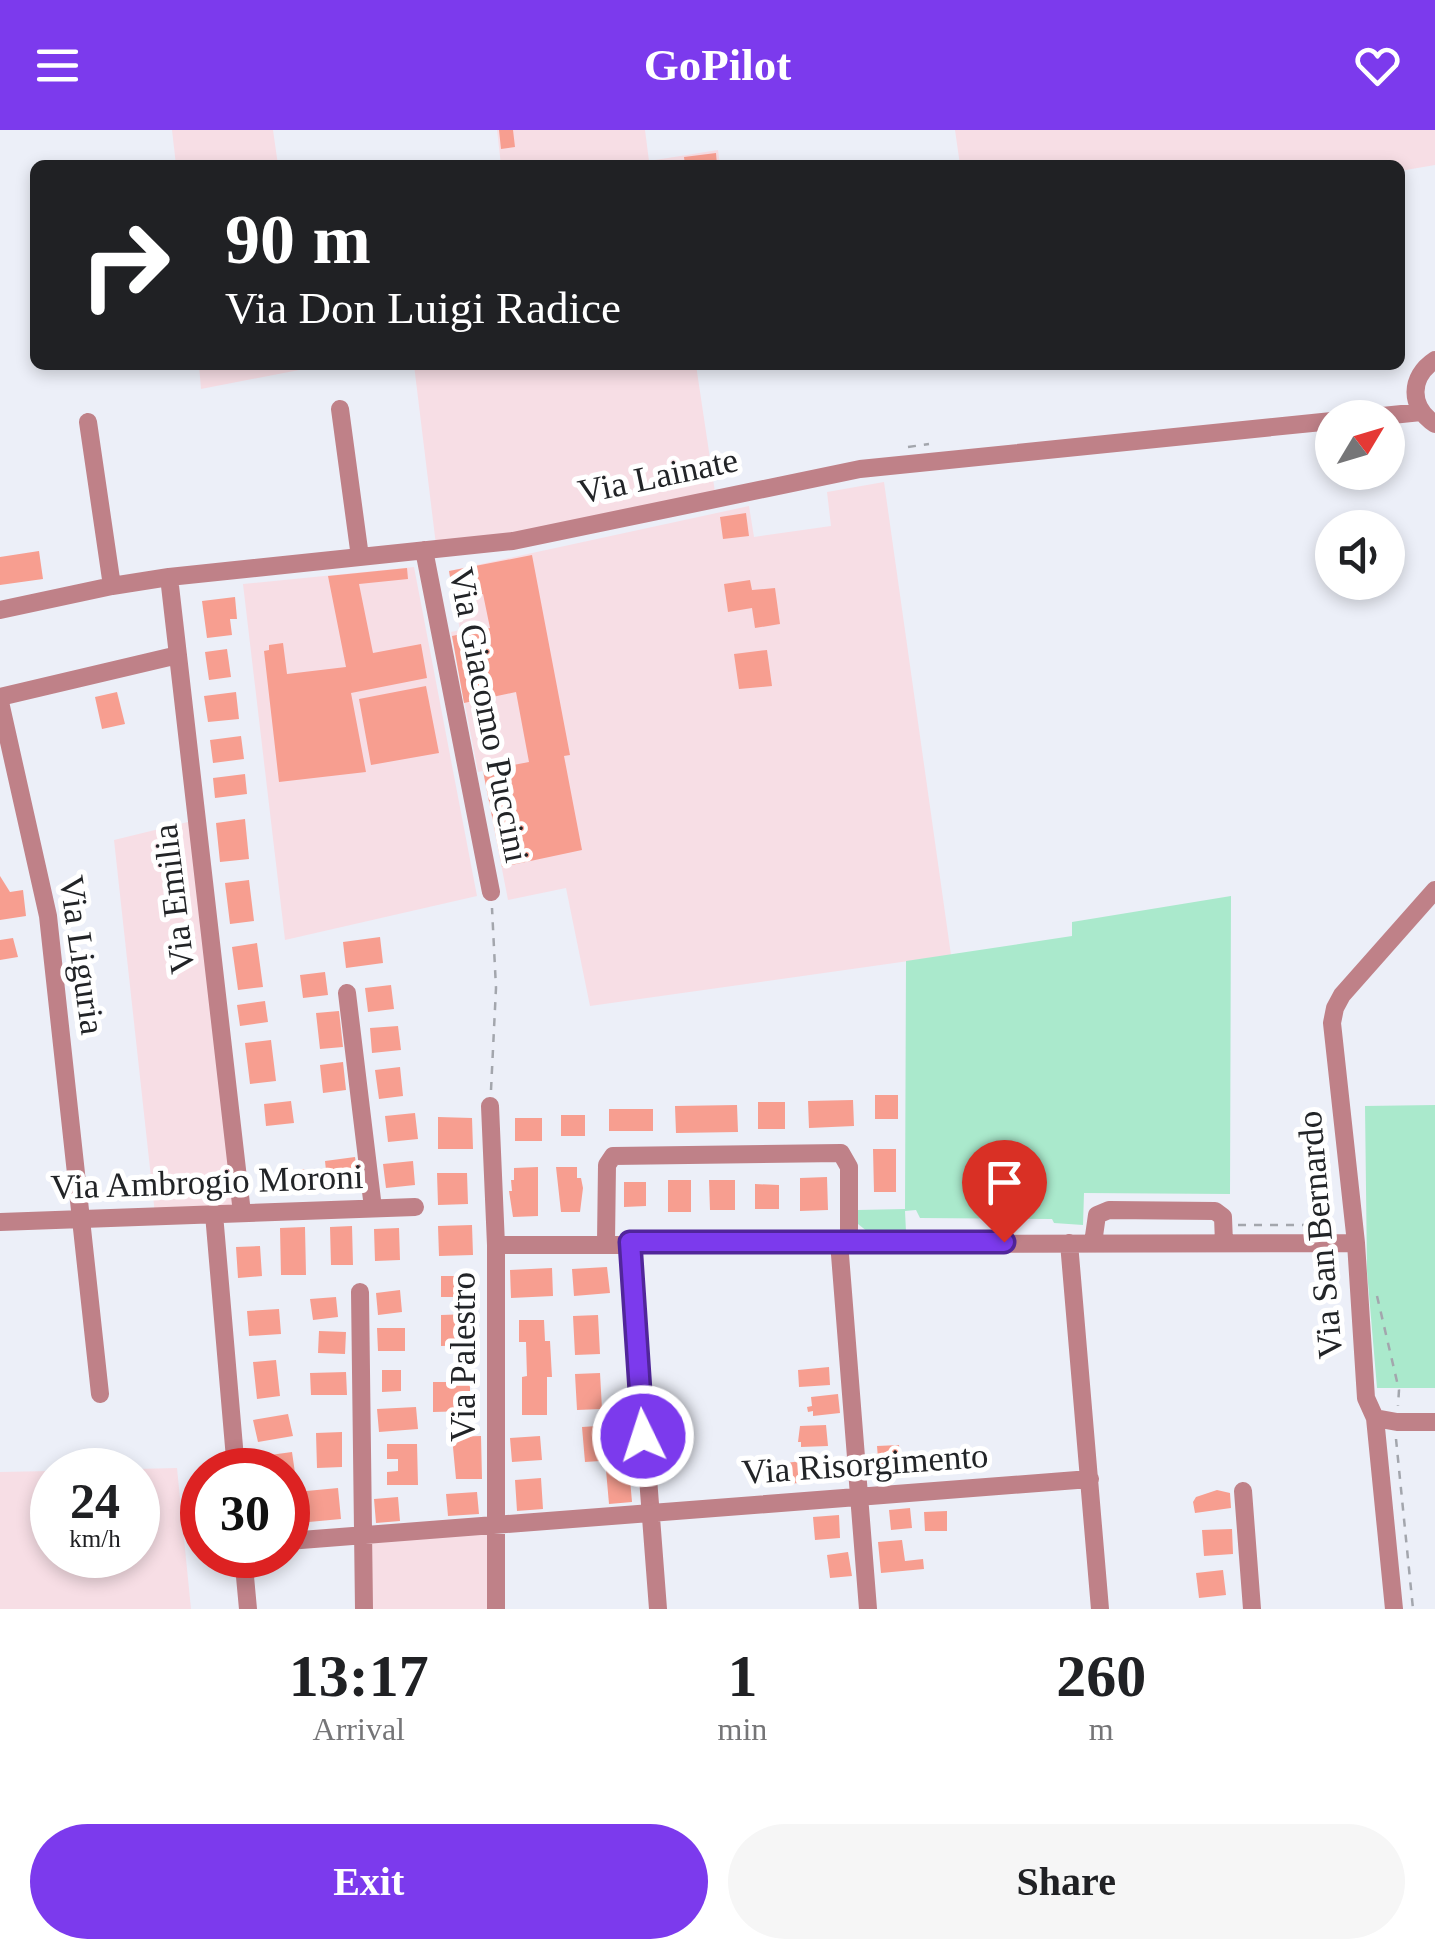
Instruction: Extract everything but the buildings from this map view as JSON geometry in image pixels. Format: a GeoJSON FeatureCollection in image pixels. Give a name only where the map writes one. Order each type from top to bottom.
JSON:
{"type":"FeatureCollection","features":[{"type":"Feature","properties":{"kind":"street"},"geometry":{"type":"LineString","coordinates":[[1428,418],[1415,399],[1415,384],[1421,372],[1435,360]]}},
{"type":"Feature","properties":{"kind":"street"},"geometry":{"type":"LineString","coordinates":[[340,410],[360,557]]}},
{"type":"Feature","properties":{"kind":"street"},"geometry":{"type":"LineString","coordinates":[[88,422],[112,586]]}},
{"type":"Feature","properties":{"kind":"street","name":"Via Lainate"},"geometry":{"type":"LineString","coordinates":[[0,610],[169,578],[513,540],[860,468],[1315,422]]}},
{"type":"Feature","properties":{"kind":"street","name":"Via Giacomo Puccini"},"geometry":{"type":"LineString","coordinates":[[424,550],[492,892]]}},
{"type":"Feature","properties":{"kind":"street","name":"Via Emilia"},"geometry":{"type":"LineString","coordinates":[[169,578],[242,1213]]}},
{"type":"Feature","properties":{"kind":"street"},"geometry":{"type":"LineString","coordinates":[[0,700],[178,655]]}},
{"type":"Feature","properties":{"kind":"street","name":"Via Liguria"},"geometry":{"type":"LineString","coordinates":[[0,700],[48,916],[100,1394]]}},
{"type":"Feature","properties":{"kind":"street","name":"Via San Bernardo"},"geometry":{"type":"LineString","coordinates":[[1394,1609],[1374,1418],[1366,1398],[1356,1243],[1332,1024],[1335,1008],[1435,890]]}},
{"type":"Feature","properties":{"kind":"street"},"geometry":{"type":"LineString","coordinates":[[347,993],[372,1208]]}},
{"type":"Feature","properties":{"kind":"street","name":"Via Palestro"},"geometry":{"type":"LineString","coordinates":[[490,1106],[496,1245],[496,1609]]}},
{"type":"Feature","properties":{"kind":"street"},"geometry":{"type":"LineString","coordinates":[[606,1242],[608,1166],[614,1156],[841,1153],[849,1167],[844,1242],[857,1497],[868,1609]]}},
{"type":"Feature","properties":{"kind":"street","name":"Via Ambrogio Moroni"},"geometry":{"type":"LineString","coordinates":[[0,1222],[416,1208]]}},
{"type":"Feature","properties":{"kind":"street"},"geometry":{"type":"LineString","coordinates":[[1093,1243],[1097,1215],[1109,1210],[1215,1211],[1223,1217],[1227,1234]]}},
{"type":"Feature","properties":{"kind":"street"},"geometry":{"type":"LineString","coordinates":[[214,1214],[234,1448]]}},
{"type":"Feature","properties":{"kind":"street"},"geometry":{"type":"LineString","coordinates":[[496,1245],[1093,1243],[1227,1234],[1356,1243]]}},
{"type":"Feature","properties":{"kind":"street"},"geometry":{"type":"LineString","coordinates":[[630,1242],[658,1609]]}},
{"type":"Feature","properties":{"kind":"street"},"geometry":{"type":"LineString","coordinates":[[1069,1243],[1100,1609]]}},
{"type":"Feature","properties":{"kind":"street"},"geometry":{"type":"LineString","coordinates":[[360,1292],[364,1609]]}},
{"type":"Feature","properties":{"kind":"street"},"geometry":{"type":"LineString","coordinates":[[1374,1418],[1435,1422]]}},
{"type":"Feature","properties":{"kind":"street","name":"Via Risorgimento"},"geometry":{"type":"LineString","coordinates":[[310,1540],[1090,1479]]}},
{"type":"Feature","properties":{"kind":"street"},"geometry":{"type":"LineString","coordinates":[[1243,1491],[1252,1609]]}},
{"type":"Feature","properties":{"kind":"street"},"geometry":{"type":"LineString","coordinates":[[246,1578],[248,1609]]}},
{"type":"Feature","properties":{"kind":"path"},"geometry":{"type":"LineString","coordinates":[[490,1106],[496,988],[492,892]]}},
{"type":"Feature","properties":{"kind":"path"},"geometry":{"type":"LineString","coordinates":[[1227,1234],[1337,1225],[1344,1221]]}},
{"type":"Feature","properties":{"kind":"path"},"geometry":{"type":"LineString","coordinates":[[1374,1284],[1398,1390],[1396,1441],[1412,1609]]}},
{"type":"Feature","properties":{"kind":"shaded area"},"geometry":{"type":"Polygon","coordinates":[[[172,130],[273,130],[277,160],[175,160],[172,130]]]}},
{"type":"Feature","properties":{"kind":"shaded area"},"geometry":{"type":"Polygon","coordinates":[[[497,130],[645,130],[649,160],[500,160],[497,130]]]}},
{"type":"Feature","properties":{"kind":"shaded area"},"geometry":{"type":"Polygon","coordinates":[[[955,130],[1435,130],[1435,165],[1405,170],[1405,160],[959,160],[955,130]]]}},
{"type":"Feature","properties":{"kind":"shaded area"},"geometry":{"type":"Polygon","coordinates":[[[718,150],[719,160],[655,160],[718,150]]]}},
{"type":"Feature","properties":{"kind":"shaded area"},"geometry":{"type":"Polygon","coordinates":[[[199,370],[299,370],[201,389],[199,370]]]}},
{"type":"Feature","properties":{"kind":"shaded area"},"geometry":{"type":"Polygon","coordinates":[[[415,370],[697,370],[715,492],[513,536],[436,545],[415,370]]]}},
{"type":"Feature","properties":{"kind":"shaded area"},"geometry":{"type":"Polygon","coordinates":[[[884,482],[951,955],[590,1006],[566,888],[508,900],[451,632],[460,630],[449,571],[749,506],[754,537],[831,526],[827,492],[884,482]]]}},
{"type":"Feature","properties":{"kind":"shaded area"},"geometry":{"type":"Polygon","coordinates":[[[414,567],[477,896],[285,940],[243,584],[414,567]]]}},
{"type":"Feature","properties":{"kind":"shaded area"},"geometry":{"type":"Polygon","coordinates":[[[196,820],[241,1212],[155,1214],[114,840],[196,820]]]}},
{"type":"Feature","properties":{"kind":"shaded area"},"geometry":{"type":"Polygon","coordinates":[[[160,1468],[177,1468],[180,1578],[188,1578],[191,1609],[0,1609],[0,1472],[30,1471],[30,1578],[160,1578],[160,1468]]]}},
{"type":"Feature","properties":{"kind":"shaded area"},"geometry":{"type":"Polygon","coordinates":[[[491,1532],[492,1609],[369,1609],[368,1540],[491,1532]]]}},
{"type":"Feature","properties":{"kind":"green space"},"geometry":{"type":"Polygon","coordinates":[[[1231,896],[1230,1194],[1084,1193],[1083,1225],[1054,1223],[1052,1219],[920,1218],[916,1210],[905,1211],[906,1232],[868,1232],[858,1224],[858,1210],[905,1209],[906,961],[1072,936],[1072,922],[1231,896]]]}},
{"type":"Feature","properties":{"kind":"green space"},"geometry":{"type":"Polygon","coordinates":[[[1435,1105],[1435,1388],[1377,1388],[1367,1271],[1365,1106],[1435,1105]]]}},
{"type":"Feature","properties":{"kind":"route"},"geometry":{"type":"LineString","coordinates":[[643,1436],[630,1242],[1004,1242]]}}]}
